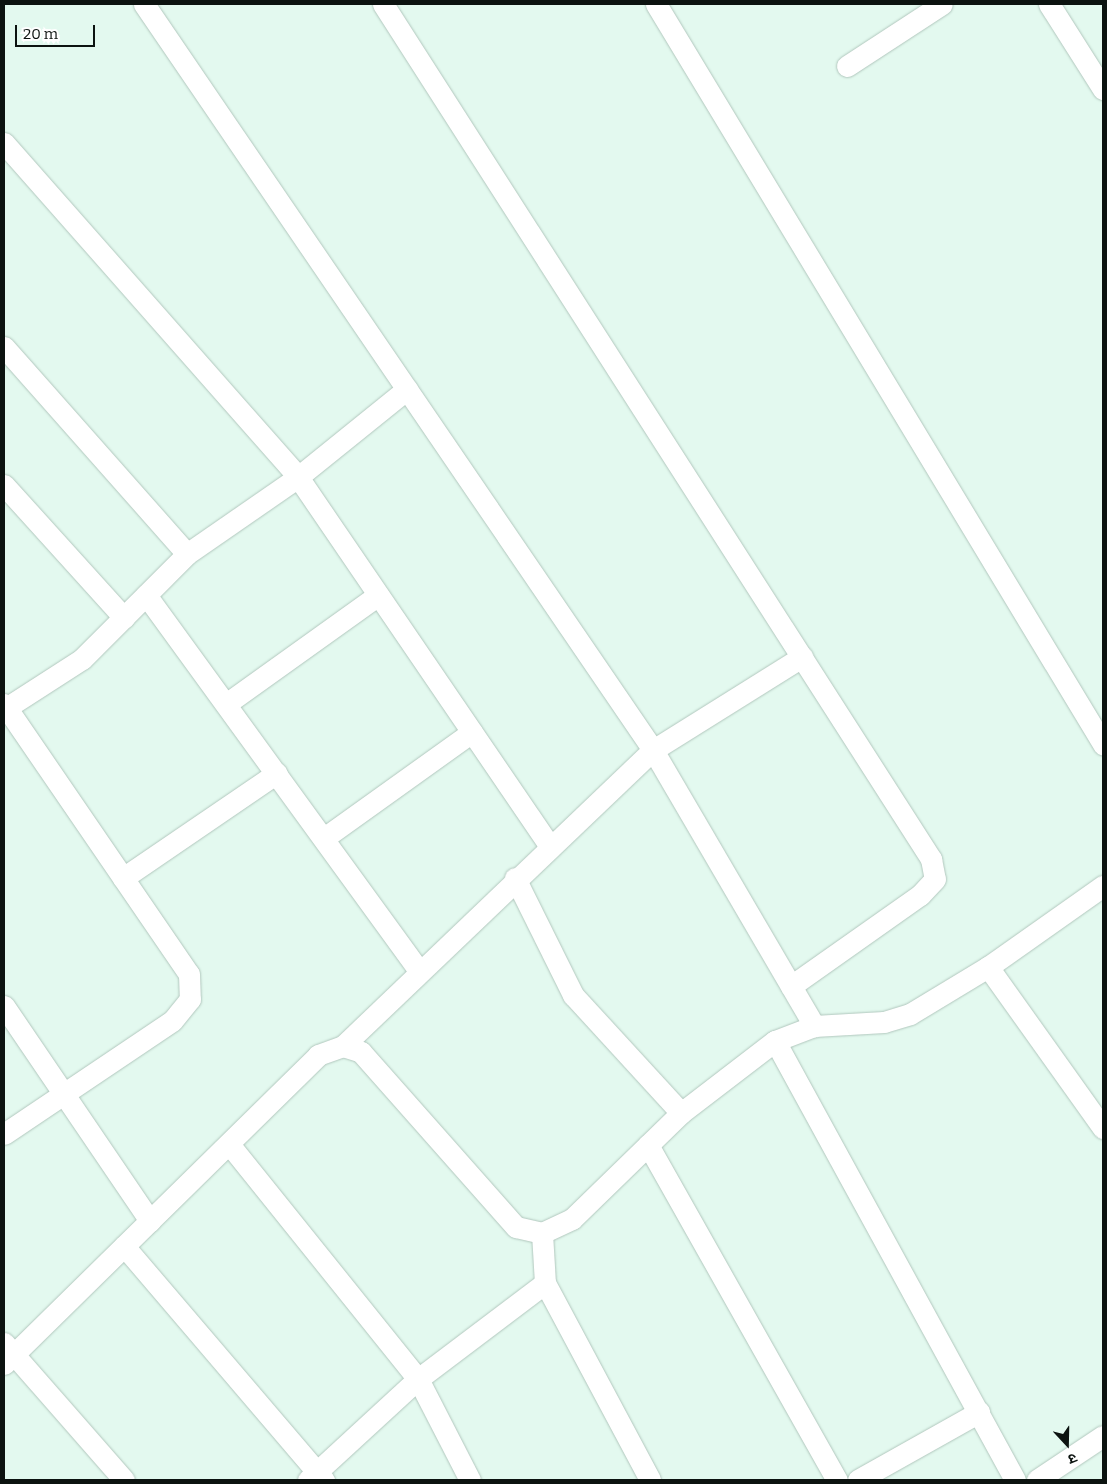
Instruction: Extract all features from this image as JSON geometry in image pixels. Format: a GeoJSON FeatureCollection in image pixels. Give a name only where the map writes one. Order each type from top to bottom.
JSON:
{"type":"FeatureCollection","features":[{"type":"Feature","properties":{"kind":"street"},"geometry":{"type":"LineString","coordinates":[[144,4],[653,750],[814,1026]]}},
{"type":"Feature","properties":{"kind":"street"},"geometry":{"type":"LineString","coordinates":[[383,4],[931,859],[936,879],[791,986]]}},
{"type":"Feature","properties":{"kind":"street"},"geometry":{"type":"LineString","coordinates":[[656,4],[1103,744]]}},
{"type":"Feature","properties":{"kind":"street"},"geometry":{"type":"LineString","coordinates":[[847,66],[942,4]]}},
{"type":"Feature","properties":{"kind":"street"},"geometry":{"type":"LineString","coordinates":[[1049,4],[1103,89]]}},
{"type":"Feature","properties":{"kind":"street"},"geometry":{"type":"LineString","coordinates":[[4,143],[298,477],[549,844]]}},
{"type":"Feature","properties":{"kind":"street"},"geometry":{"type":"LineString","coordinates":[[4,347],[187,554]]}},
{"type":"Feature","properties":{"kind":"street"},"geometry":{"type":"LineString","coordinates":[[4,1134],[172,1021],[190,999],[189,974],[5,706],[82,659],[187,554],[298,477],[407,389]]}},
{"type":"Feature","properties":{"kind":"street"},"geometry":{"type":"LineString","coordinates":[[4,485],[124,618]]}},
{"type":"Feature","properties":{"kind":"street"},"geometry":{"type":"LineString","coordinates":[[226,704],[378,594]]}},
{"type":"Feature","properties":{"kind":"street"},"geometry":{"type":"LineString","coordinates":[[146,595],[324,838],[419,972]]}},
{"type":"Feature","properties":{"kind":"street"},"geometry":{"type":"LineString","coordinates":[[124,1480],[6,1355],[150,1221],[318,1055],[343,1046],[549,844],[653,750],[802,657]]}},
{"type":"Feature","properties":{"kind":"street"},"geometry":{"type":"LineString","coordinates":[[324,838],[472,732]]}},
{"type":"Feature","properties":{"kind":"street"},"geometry":{"type":"LineString","coordinates":[[123,878],[276,773]]}},
{"type":"Feature","properties":{"kind":"street"},"geometry":{"type":"LineString","coordinates":[[515,878],[573,996],[681,1113]]}},
{"type":"Feature","properties":{"kind":"street"},"geometry":{"type":"LineString","coordinates":[[343,1046],[361,1052],[516,1227],[542,1233],[572,1219],[681,1113],[775,1041],[814,1026],[884,1022],[910,1014],[988,967],[1103,886]]}},
{"type":"Feature","properties":{"kind":"street"},"geometry":{"type":"LineString","coordinates":[[988,967],[1103,1128]]}},
{"type":"Feature","properties":{"kind":"street"},"geometry":{"type":"LineString","coordinates":[[4,1006],[150,1221]]}},
{"type":"Feature","properties":{"kind":"street"},"geometry":{"type":"LineString","coordinates":[[775,1041],[1016,1480]]}},
{"type":"Feature","properties":{"kind":"street"},"geometry":{"type":"LineString","coordinates":[[229,1144],[418,1379],[470,1480]]}},
{"type":"Feature","properties":{"kind":"street"},"geometry":{"type":"LineString","coordinates":[[648,1145],[836,1480]]}},
{"type":"Feature","properties":{"kind":"street"},"geometry":{"type":"LineString","coordinates":[[542,1233],[545,1283],[650,1480]]}},
{"type":"Feature","properties":{"kind":"street"},"geometry":{"type":"LineString","coordinates":[[124,1246],[316,1478],[418,1379],[545,1283]]}},
{"type":"Feature","properties":{"kind":"street"},"geometry":{"type":"LineString","coordinates":[[858,1480],[979,1412]]}},
{"type":"Feature","properties":{"kind":"street"},"geometry":{"type":"LineString","coordinates":[[1037,1480],[1103,1436]]}}]}
